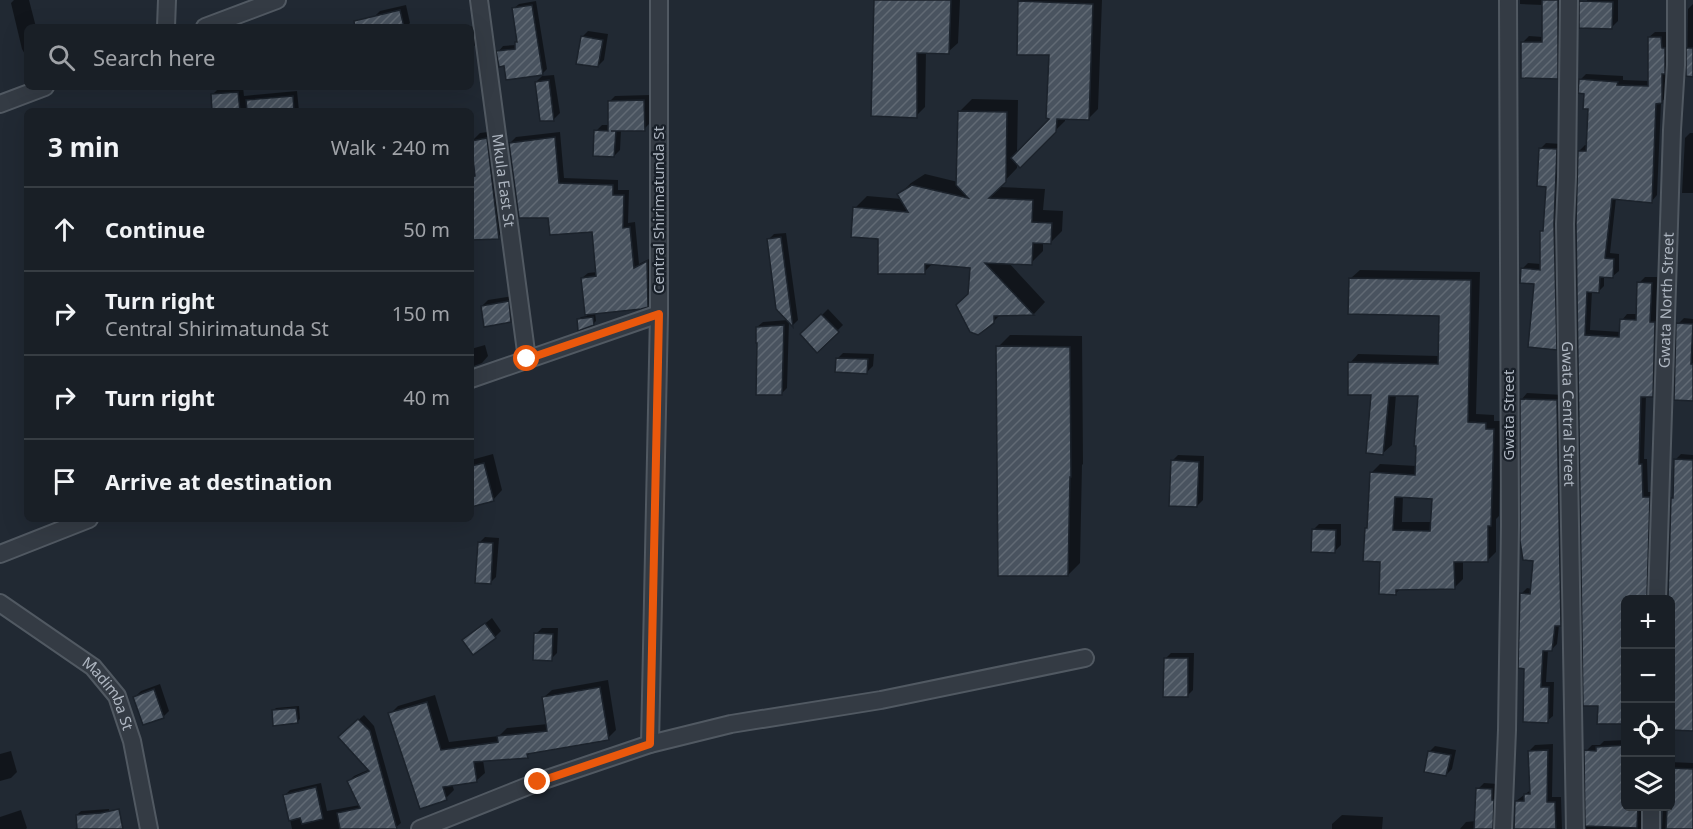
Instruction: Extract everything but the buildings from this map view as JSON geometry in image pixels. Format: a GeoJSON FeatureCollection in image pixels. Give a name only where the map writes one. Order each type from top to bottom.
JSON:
{"type":"FeatureCollection","features":[{"type":"Feature","properties":{"kind":"street"},"geometry":{"type":"LineString","coordinates":[[166,24],[167,0]]}},
{"type":"Feature","properties":{"kind":"street"},"geometry":{"type":"LineString","coordinates":[[213,24],[277,0]]}},
{"type":"Feature","properties":{"kind":"street","name":"Mkula East St"},"geometry":{"type":"LineString","coordinates":[[479,0],[527,359]]}},
{"type":"Feature","properties":{"kind":"street","name":"Central Shirimatunda St"},"geometry":{"type":"LineString","coordinates":[[650,744],[659,314],[659,0]]}},
{"type":"Feature","properties":{"kind":"street","name":"Gwata Street"},"geometry":{"type":"LineString","coordinates":[[1503,829],[1510,525],[1508,0]]}},
{"type":"Feature","properties":{"kind":"street","name":"Gwata Central Street"},"geometry":{"type":"LineString","coordinates":[[1569,0],[1565,224],[1575,829]]}},
{"type":"Feature","properties":{"kind":"street","name":"Gwata North Street"},"geometry":{"type":"LineString","coordinates":[[1657,595],[1676,65],[1676,0]]}},
{"type":"Feature","properties":{"kind":"street"},"geometry":{"type":"LineString","coordinates":[[0,104],[37,90]]}},
{"type":"Feature","properties":{"kind":"street"},"geometry":{"type":"LineString","coordinates":[[474,378],[659,314]]}},
{"type":"Feature","properties":{"kind":"street"},"geometry":{"type":"LineString","coordinates":[[0,554],[80,522]]}},
{"type":"Feature","properties":{"kind":"street","name":"Madimba St"},"geometry":{"type":"LineString","coordinates":[[0,603],[93,667],[117,696],[132,741],[149,829]]}},
{"type":"Feature","properties":{"kind":"street"},"geometry":{"type":"LineString","coordinates":[[420,829],[538,782],[650,744],[731,724],[880,700],[1085,658]]}},
{"type":"Feature","properties":{"kind":"street"},"geometry":{"type":"LineString","coordinates":[[1651,811],[1651,829]]}},
{"type":"Feature","properties":{"kind":"route"},"geometry":{"type":"LineString","coordinates":[[527,359],[659,314],[650,744],[538,782]]}}]}
